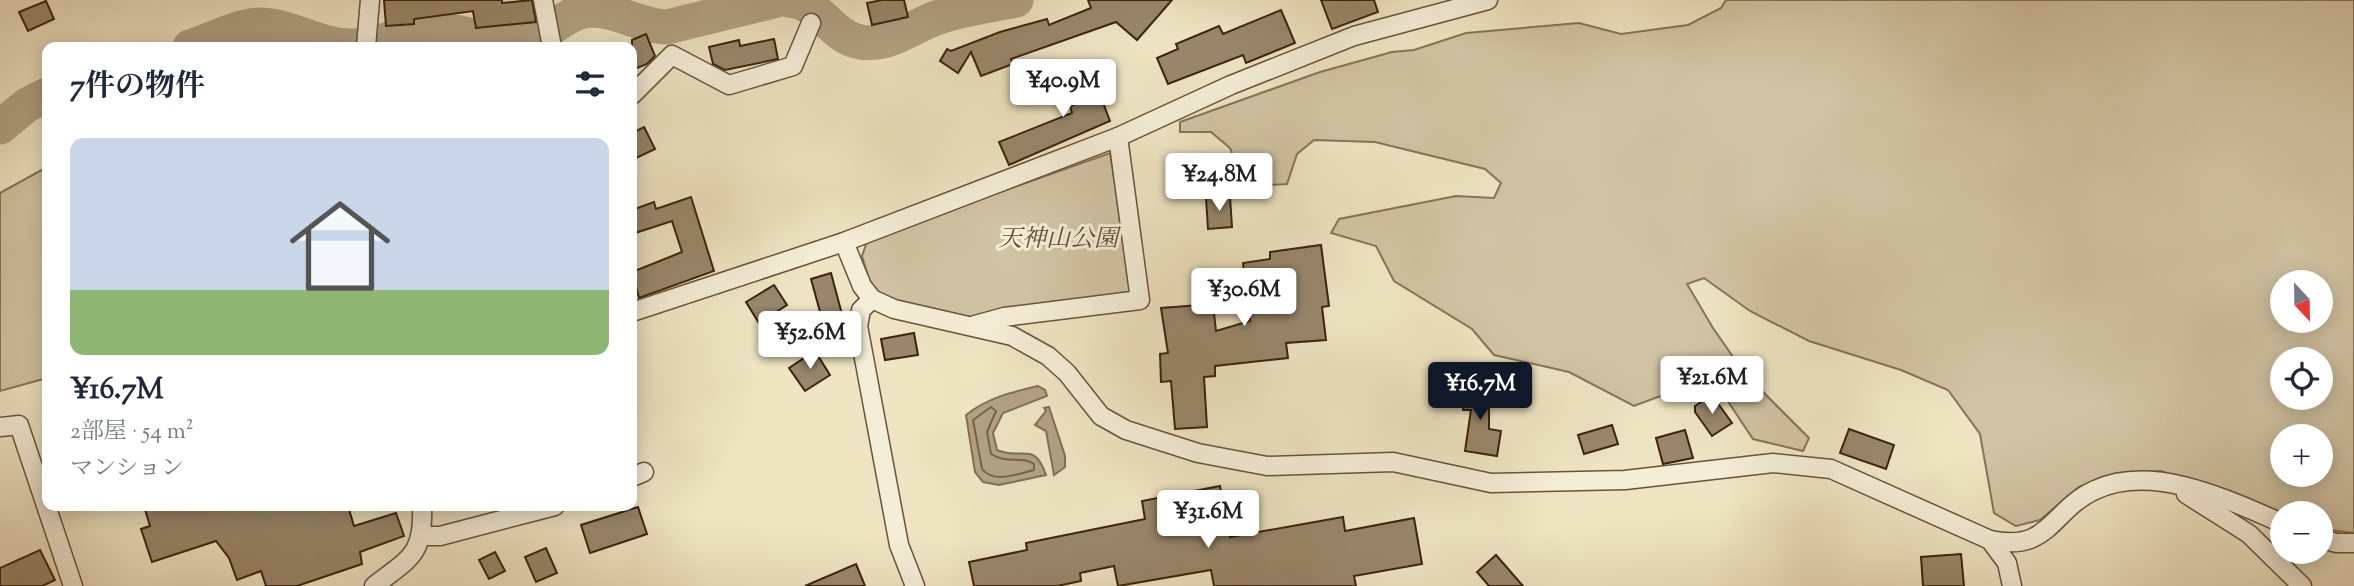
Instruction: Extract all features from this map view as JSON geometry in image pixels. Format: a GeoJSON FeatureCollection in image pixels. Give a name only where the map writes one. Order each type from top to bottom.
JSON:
{"type":"FeatureCollection","features":[{"type":"Feature","properties":{"kind":"street"},"geometry":{"type":"LineString","coordinates":[[366,42],[370,0]]}},
{"type":"Feature","properties":{"kind":"street"},"geometry":{"type":"LineString","coordinates":[[543,0],[551,42]]}},
{"type":"Feature","properties":{"kind":"street"},"geometry":{"type":"LineString","coordinates":[[637,310],[844,242],[1118,137],[1231,85],[1354,36],[1488,0]]}},
{"type":"Feature","properties":{"kind":"street"},"geometry":{"type":"LineString","coordinates":[[637,90],[671,55],[729,85],[793,66],[811,23]]}},
{"type":"Feature","properties":{"kind":"street"},"geometry":{"type":"LineString","coordinates":[[972,326],[1004,317],[1140,300],[1118,137]]}},
{"type":"Feature","properties":{"kind":"street"},"geometry":{"type":"LineString","coordinates":[[844,242],[862,286],[872,299],[894,309],[1012,336],[1048,356],[1067,373],[1101,416],[1126,430],[1198,453],[1267,466],[1393,462],[1491,483],[1625,480],[1773,464],[1831,469],[1990,540],[2010,544],[2026,543],[2046,532],[2070,508],[2095,490],[2117,484],[2145,482],[2181,485],[2270,518]]}},
{"type":"Feature","properties":{"kind":"street"},"geometry":{"type":"LineString","coordinates":[[872,299],[861,310],[858,326],[899,545],[915,586]]}},
{"type":"Feature","properties":{"kind":"street"},"geometry":{"type":"LineString","coordinates":[[0,427],[19,425],[42,494]]}},
{"type":"Feature","properties":{"kind":"street"},"geometry":{"type":"LineString","coordinates":[[2181,485],[2187,495],[2249,534],[2302,586]]}},
{"type":"Feature","properties":{"kind":"street"},"geometry":{"type":"LineString","coordinates":[[48,511],[73,586]]}},
{"type":"Feature","properties":{"kind":"street"},"geometry":{"type":"LineString","coordinates":[[374,586],[411,557],[423,536],[422,511]]}},
{"type":"Feature","properties":{"kind":"street"},"geometry":{"type":"LineString","coordinates":[[423,536],[440,536],[536,511]]}},
{"type":"Feature","properties":{"kind":"street"},"geometry":{"type":"LineString","coordinates":[[1990,540],[2007,562],[2012,586]]}},
{"type":"Feature","properties":{"kind":"street"},"geometry":{"type":"LineString","coordinates":[[2333,542],[2354,543]]}},
{"type":"Feature","properties":{"kind":"green space"},"geometry":{"type":"Polygon","coordinates":[[[1726,0],[2354,0],[2354,533],[2333,530],[2333,501],[2270,501],[2270,510],[2161,471],[2117,473],[2079,487],[2040,520],[2016,526],[1994,513],[1980,434],[1948,390],[1901,370],[1809,341],[1750,311],[1704,278],[1687,284],[1745,374],[1809,438],[1803,451],[1753,439],[1725,397],[1703,380],[1634,406],[1569,372],[1494,355],[1472,329],[1394,281],[1376,246],[1331,233],[1339,219],[1456,196],[1494,198],[1501,183],[1485,169],[1375,142],[1314,140],[1297,154],[1287,184],[1253,186],[1242,182],[1230,148],[1211,132],[1180,132],[1180,122],[1320,72],[1392,52],[1414,50],[1466,33],[1579,23],[1621,34],[1688,25],[1721,8],[1726,0]]]}},
{"type":"Feature","properties":{"kind":"green space","name":"天神山公園"},"geometry":{"type":"Polygon","coordinates":[[[1110,153],[1133,294],[972,320],[883,300],[871,286],[862,256],[868,239],[1110,153]]]}},
{"type":"Feature","properties":{"kind":"green space"},"geometry":{"type":"Polygon","coordinates":[[[42,170],[42,379],[0,391],[0,193],[42,170]]]}},
{"type":"Feature","properties":{"kind":"water"},"geometry":{"type":"Polygon","coordinates":[[[1038,386],[1045,390],[1047,396],[1003,413],[993,433],[997,450],[1032,455],[1042,464],[1046,475],[999,485],[983,482],[975,472],[966,415],[991,400],[1038,386]]]}},
{"type":"Feature","properties":{"kind":"water"},"geometry":{"type":"Polygon","coordinates":[[[1049,407],[1065,456],[1065,467],[1054,475],[1046,431],[1035,425],[1046,411],[1044,408],[1049,407]]]}},
{"type":"Feature","properties":{"kind":"building"},"geometry":{"type":"Polygon","coordinates":[[[384,0],[502,0],[502,3],[532,0],[536,22],[476,28],[473,11],[414,19],[414,24],[386,26],[384,0]]]}},
{"type":"Feature","properties":{"kind":"building"},"geometry":{"type":"Polygon","coordinates":[[[904,0],[908,17],[872,25],[867,3],[904,0]]]}},
{"type":"Feature","properties":{"kind":"building"},"geometry":{"type":"Polygon","coordinates":[[[1088,0],[1172,0],[1137,40],[1116,22],[1011,59],[1013,64],[981,76],[971,52],[958,73],[940,61],[947,49],[951,51],[1000,32],[1047,19],[1049,25],[1091,8],[1088,0]]]}},
{"type":"Feature","properties":{"kind":"building"},"geometry":{"type":"Polygon","coordinates":[[[1321,0],[1374,0],[1378,12],[1332,29],[1321,0]]]}},
{"type":"Feature","properties":{"kind":"building"},"geometry":{"type":"Polygon","coordinates":[[[46,1],[54,19],[28,31],[19,12],[46,1]]]}},
{"type":"Feature","properties":{"kind":"building"},"geometry":{"type":"Polygon","coordinates":[[[1281,10],[1295,43],[1246,63],[1243,55],[1168,84],[1157,58],[1178,49],[1176,44],[1219,26],[1223,34],[1281,10]]]}},
{"type":"Feature","properties":{"kind":"building"},"geometry":{"type":"Polygon","coordinates":[[[646,34],[655,56],[647,64],[637,68],[637,42],[632,40],[646,34]]]}},
{"type":"Feature","properties":{"kind":"building"},"geometry":{"type":"Polygon","coordinates":[[[774,39],[778,59],[725,70],[713,64],[709,47],[739,40],[740,46],[774,39]]]}},
{"type":"Feature","properties":{"kind":"building"},"geometry":{"type":"Polygon","coordinates":[[[1096,65],[1101,78],[1097,87],[1110,121],[1009,165],[999,142],[1072,113],[1070,106],[1076,104],[1065,77],[1096,65]]]}},
{"type":"Feature","properties":{"kind":"building"},"geometry":{"type":"Polygon","coordinates":[[[644,127],[655,149],[637,158],[637,130],[644,127]]]}},
{"type":"Feature","properties":{"kind":"building"},"geometry":{"type":"Polygon","coordinates":[[[691,197],[714,271],[639,298],[637,270],[682,252],[672,221],[637,232],[637,208],[654,202],[656,209],[691,197]]]}},
{"type":"Feature","properties":{"kind":"building"},"geometry":{"type":"Polygon","coordinates":[[[1230,197],[1232,227],[1208,229],[1206,198],[1230,197]]]}},
{"type":"Feature","properties":{"kind":"building"},"geometry":{"type":"Polygon","coordinates":[[[1321,245],[1329,306],[1322,307],[1326,340],[1286,343],[1288,358],[1215,366],[1215,376],[1204,377],[1207,427],[1175,429],[1171,381],[1161,382],[1160,354],[1168,353],[1161,308],[1213,304],[1216,331],[1250,321],[1243,263],[1270,259],[1270,252],[1321,245]]]}},
{"type":"Feature","properties":{"kind":"building"},"geometry":{"type":"Polygon","coordinates":[[[831,273],[851,348],[838,352],[831,352],[811,279],[831,273]]]}},
{"type":"Feature","properties":{"kind":"building"},"geometry":{"type":"Polygon","coordinates":[[[774,285],[787,305],[759,323],[746,302],[774,285]]]}},
{"type":"Feature","properties":{"kind":"building"},"geometry":{"type":"Polygon","coordinates":[[[914,333],[918,355],[885,360],[881,339],[914,333]]]}},
{"type":"Feature","properties":{"kind":"building"},"geometry":{"type":"Polygon","coordinates":[[[815,351],[830,375],[805,391],[789,368],[815,351]]]}},
{"type":"Feature","properties":{"kind":"building"},"geometry":{"type":"Polygon","coordinates":[[[1463,387],[1489,387],[1489,429],[1501,431],[1497,456],[1465,451],[1471,410],[1463,410],[1463,387]]]}},
{"type":"Feature","properties":{"kind":"building"},"geometry":{"type":"Polygon","coordinates":[[[1712,395],[1732,423],[1712,436],[1695,412],[1695,406],[1712,395]]]}},
{"type":"Feature","properties":{"kind":"building"},"geometry":{"type":"Polygon","coordinates":[[[1612,425],[1618,444],[1584,454],[1578,435],[1612,425]]]}},
{"type":"Feature","properties":{"kind":"building"},"geometry":{"type":"Polygon","coordinates":[[[1849,429],[1894,445],[1886,469],[1840,453],[1849,429]]]}},
{"type":"Feature","properties":{"kind":"building"},"geometry":{"type":"Polygon","coordinates":[[[1685,430],[1693,458],[1663,464],[1656,438],[1685,430]]]}},
{"type":"Feature","properties":{"kind":"building"},"geometry":{"type":"Polygon","coordinates":[[[1220,486],[1230,537],[1343,517],[1345,531],[1414,518],[1422,564],[1354,576],[1356,586],[1214,586],[1211,570],[1118,586],[1114,566],[1080,573],[1081,581],[1057,586],[974,586],[969,562],[1027,550],[1026,543],[1145,519],[1142,501],[1220,486]]]}},
{"type":"Feature","properties":{"kind":"building"},"geometry":{"type":"Polygon","coordinates":[[[637,507],[647,534],[590,553],[581,525],[625,511],[637,511],[637,507]]]}},
{"type":"Feature","properties":{"kind":"building"},"geometry":{"type":"Polygon","coordinates":[[[146,511],[350,511],[354,526],[396,513],[404,536],[360,552],[362,564],[297,586],[266,586],[261,571],[237,580],[229,558],[216,541],[152,562],[141,529],[150,526],[146,511]]]}},
{"type":"Feature","properties":{"kind":"building"},"geometry":{"type":"Polygon","coordinates":[[[546,548],[557,573],[536,582],[525,557],[546,548]]]}},
{"type":"Feature","properties":{"kind":"building"},"geometry":{"type":"Polygon","coordinates":[[[40,550],[55,580],[42,586],[0,586],[0,568],[40,550]]]}},
{"type":"Feature","properties":{"kind":"building"},"geometry":{"type":"Polygon","coordinates":[[[495,552],[505,571],[489,579],[479,560],[495,552]]]}},
{"type":"Feature","properties":{"kind":"building"},"geometry":{"type":"Polygon","coordinates":[[[1961,554],[1964,586],[1923,586],[1921,557],[1961,554]]]}},
{"type":"Feature","properties":{"kind":"building"},"geometry":{"type":"Polygon","coordinates":[[[1496,555],[1523,586],[1489,586],[1477,572],[1496,555]]]}},
{"type":"Feature","properties":{"kind":"building"},"geometry":{"type":"Polygon","coordinates":[[[856,564],[865,586],[805,586],[856,564]]]}},
{"type":"Feature","properties":{"kind":"waterway"},"geometry":{"type":"LineString","coordinates":[[378,42],[416,32],[438,30],[490,39],[522,40],[539,35],[568,17],[595,10],[667,27],[777,0]]}},
{"type":"Feature","properties":{"kind":"waterway"},"geometry":{"type":"LineString","coordinates":[[789,0],[808,6],[847,37],[868,43],[890,39],[951,13],[1016,0]]}},
{"type":"Feature","properties":{"kind":"waterway"},"geometry":{"type":"LineString","coordinates":[[203,42],[234,30],[261,25],[285,29],[325,42]]}},
{"type":"Feature","properties":{"kind":"waterway"},"geometry":{"type":"LineString","coordinates":[[0,127],[27,105],[42,98]]}}]}
